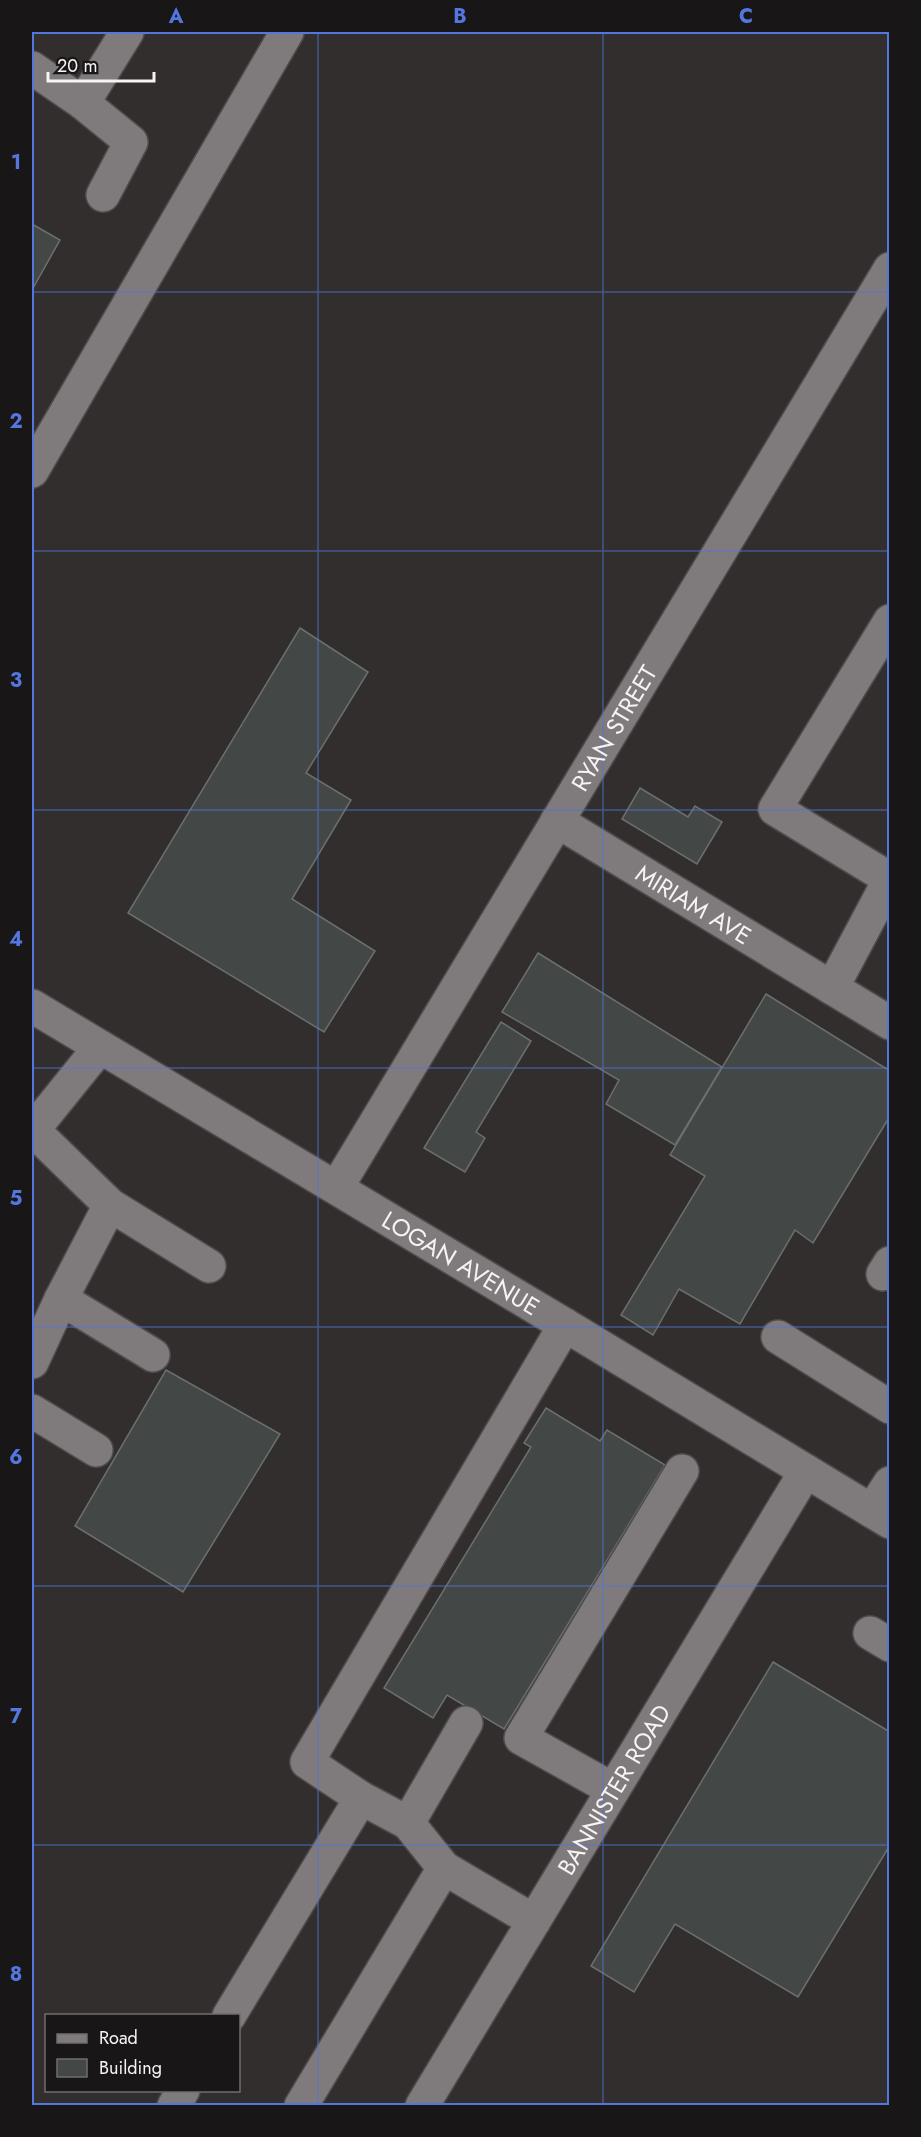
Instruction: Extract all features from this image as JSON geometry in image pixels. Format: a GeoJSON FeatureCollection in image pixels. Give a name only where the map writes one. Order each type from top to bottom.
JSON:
{"type":"FeatureCollection","features":[{"type":"Feature","properties":{"kind":"street"},"geometry":{"type":"LineString","coordinates":[[83,103],[127,32]]}},
{"type":"Feature","properties":{"kind":"street"},"geometry":{"type":"LineString","coordinates":[[32,471],[287,32]]}},
{"type":"Feature","properties":{"kind":"street"},"geometry":{"type":"LineString","coordinates":[[32,68],[83,103],[131,142],[103,195]]}},
{"type":"Feature","properties":{"kind":"street","name":"RYAN STREET"},"geometry":{"type":"LineString","coordinates":[[337,1187],[890,269]]}},
{"type":"Feature","properties":{"kind":"street"},"geometry":{"type":"LineString","coordinates":[[832,988],[890,879],[775,809],[890,621]]}},
{"type":"Feature","properties":{"kind":"street","name":"MIRIAM AVE"},"geometry":{"type":"LineString","coordinates":[[557,821],[890,1023]]}},
{"type":"Feature","properties":{"kind":"street","name":"LOGAN AVENUE"},"geometry":{"type":"LineString","coordinates":[[32,1006],[337,1187],[881,1516]]}},
{"type":"Feature","properties":{"kind":"street"},"geometry":{"type":"LineString","coordinates":[[100,1047],[32,1131],[110,1205],[209,1266]]}},
{"type":"Feature","properties":{"kind":"street"},"geometry":{"type":"LineString","coordinates":[[32,1362],[61,1299],[110,1205]]}},
{"type":"Feature","properties":{"kind":"street"},"geometry":{"type":"LineString","coordinates":[[61,1299],[153,1355]]}},
{"type":"Feature","properties":{"kind":"street"},"geometry":{"type":"LineString","coordinates":[[534,1921],[444,1868],[408,1823],[361,1798],[307,1762],[565,1325]]}},
{"type":"Feature","properties":{"kind":"street"},"geometry":{"type":"LineString","coordinates":[[778,1337],[890,1407]]}},
{"type":"Feature","properties":{"kind":"street"},"geometry":{"type":"LineString","coordinates":[[32,1411],[96,1450]]}},
{"type":"Feature","properties":{"kind":"street"},"geometry":{"type":"LineString","coordinates":[[612,1789],[521,1738],[682,1471]]}},
{"type":"Feature","properties":{"kind":"street","name":"BANNISTER ROAD"},"geometry":{"type":"LineString","coordinates":[[422,2106],[806,1471]]}},
{"type":"Feature","properties":{"kind":"street"},"geometry":{"type":"LineString","coordinates":[[881,1516],[890,1483]]}},
{"type":"Feature","properties":{"kind":"street"},"geometry":{"type":"LineString","coordinates":[[408,1823],[466,1723]]}},
{"type":"Feature","properties":{"kind":"street"},"geometry":{"type":"LineString","coordinates":[[230,2014],[361,1798]]}},
{"type":"Feature","properties":{"kind":"street"},"geometry":{"type":"LineString","coordinates":[[301,2106],[444,1868]]}},
{"type":"Feature","properties":{"kind":"street"},"geometry":{"type":"LineString","coordinates":[[174,2106],[182,2092]]}},
{"type":"Feature","properties":{"kind":"building"},"geometry":{"type":"Polygon","coordinates":[[[32,224],[60,240],[32,290],[32,224]]]}},
{"type":"Feature","properties":{"kind":"building"},"geometry":{"type":"Polygon","coordinates":[[[300,628],[368,672],[306,773],[351,800],[292,899],[375,951],[324,1032],[128,913],[300,628]]]}},
{"type":"Feature","properties":{"kind":"building"},"geometry":{"type":"Polygon","coordinates":[[[640,788],[688,817],[695,806],[722,822],[697,864],[622,819],[640,788]]]}},
{"type":"Feature","properties":{"kind":"building"},"geometry":{"type":"Polygon","coordinates":[[[538,953],[722,1067],[675,1145],[606,1104],[619,1080],[502,1012],[538,953]]]}},
{"type":"Feature","properties":{"kind":"building"},"geometry":{"type":"Polygon","coordinates":[[[766,994],[890,1071],[890,1116],[813,1243],[795,1230],[740,1324],[679,1289],[653,1335],[621,1315],[705,1176],[670,1155],[766,994]]]}},
{"type":"Feature","properties":{"kind":"building"},"geometry":{"type":"Polygon","coordinates":[[[501,1022],[531,1041],[476,1132],[485,1138],[465,1172],[424,1148],[501,1022]]]}},
{"type":"Feature","properties":{"kind":"building"},"geometry":{"type":"Polygon","coordinates":[[[166,1370],[280,1434],[183,1592],[75,1526],[166,1370]]]}},
{"type":"Feature","properties":{"kind":"building"},"geometry":{"type":"Polygon","coordinates":[[[546,1408],[600,1441],[607,1430],[665,1465],[504,1729],[447,1695],[433,1718],[384,1688],[531,1447],[524,1443],[546,1408]]]}},
{"type":"Feature","properties":{"kind":"building"},"geometry":{"type":"Polygon","coordinates":[[[773,1662],[890,1732],[890,1845],[798,1997],[675,1924],[634,1992],[591,1966],[773,1662]]]}}]}
